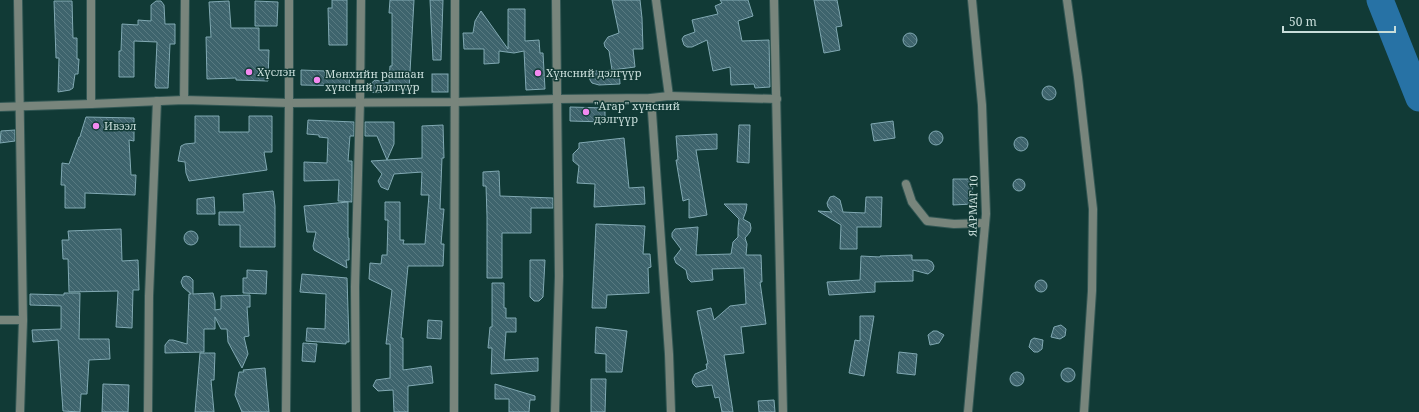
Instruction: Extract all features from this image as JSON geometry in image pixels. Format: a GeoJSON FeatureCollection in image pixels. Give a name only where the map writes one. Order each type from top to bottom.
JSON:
{"type":"FeatureCollection","features":[{"type":"Feature","properties":{"kind":"street"},"geometry":{"type":"LineString","coordinates":[[18,0],[21,107],[23,320],[20,412]]}},
{"type":"Feature","properties":{"kind":"street"},"geometry":{"type":"LineString","coordinates":[[91,0],[91,104]]}},
{"type":"Feature","properties":{"kind":"street"},"geometry":{"type":"LineString","coordinates":[[184,100],[185,0]]}},
{"type":"Feature","properties":{"kind":"street"},"geometry":{"type":"LineString","coordinates":[[286,412],[289,0]]}},
{"type":"Feature","properties":{"kind":"street"},"geometry":{"type":"LineString","coordinates":[[356,412],[355,287],[361,0]]}},
{"type":"Feature","properties":{"kind":"street"},"geometry":{"type":"LineString","coordinates":[[454,412],[456,102],[455,0]]}},
{"type":"Feature","properties":{"kind":"street"},"geometry":{"type":"LineString","coordinates":[[556,0],[559,276],[556,412]]}},
{"type":"Feature","properties":{"kind":"street"},"geometry":{"type":"LineString","coordinates":[[656,0],[669,96]]}},
{"type":"Feature","properties":{"kind":"street"},"geometry":{"type":"LineString","coordinates":[[774,0],[783,412]]}},
{"type":"Feature","properties":{"kind":"street","name":"ЯАРМАГ 10"},"geometry":{"type":"LineString","coordinates":[[968,412],[986,214],[982,105],[972,0]]}},
{"type":"Feature","properties":{"kind":"street"},"geometry":{"type":"LineString","coordinates":[[1067,0],[1078,77],[1093,209],[1092,292],[1084,412]]}},
{"type":"Feature","properties":{"kind":"street"},"geometry":{"type":"LineString","coordinates":[[0,107],[184,100],[289,103],[456,102],[651,98],[669,96],[777,100]]}},
{"type":"Feature","properties":{"kind":"street"},"geometry":{"type":"LineString","coordinates":[[651,98],[669,354],[671,412]]}},
{"type":"Feature","properties":{"kind":"street"},"geometry":{"type":"LineString","coordinates":[[148,412],[148,296],[157,101]]}},
{"type":"Feature","properties":{"kind":"street"},"geometry":{"type":"LineString","coordinates":[[906,184],[912,202],[927,221],[954,224],[985,223]]}},
{"type":"Feature","properties":{"kind":"street"},"geometry":{"type":"LineString","coordinates":[[0,320],[23,320]]}},
{"type":"Feature","properties":{"kind":"building"},"geometry":{"type":"Polygon","coordinates":[[[332,0],[347,0],[347,45],[329,45],[328,8],[332,8],[332,0]]]}},
{"type":"Feature","properties":{"kind":"building"},"geometry":{"type":"Polygon","coordinates":[[[390,0],[414,0],[409,90],[389,89],[390,66],[392,66],[392,13],[389,13],[390,0]]]}},
{"type":"Feature","properties":{"kind":"building"},"geometry":{"type":"Polygon","coordinates":[[[430,0],[443,0],[441,60],[433,60],[430,0]]]}},
{"type":"Feature","properties":{"kind":"building"},"geometry":{"type":"Polygon","coordinates":[[[612,0],[640,0],[643,49],[633,49],[635,67],[612,70],[609,51],[605,47],[604,43],[608,37],[619,33],[612,0]]]}},
{"type":"Feature","properties":{"kind":"building"},"geometry":{"type":"Polygon","coordinates":[[[720,0],[748,0],[753,16],[738,21],[742,41],[769,40],[770,87],[755,88],[754,84],[731,85],[730,67],[713,71],[707,40],[692,47],[687,47],[684,45],[682,39],[684,36],[695,32],[692,20],[718,14],[715,6],[722,3],[720,0]]]}},
{"type":"Feature","properties":{"kind":"building"},"geometry":{"type":"Polygon","coordinates":[[[814,0],[837,0],[842,26],[836,27],[840,50],[824,53],[814,0]]]}},
{"type":"Feature","properties":{"kind":"building"},"geometry":{"type":"Polygon","coordinates":[[[54,1],[72,1],[73,38],[77,38],[77,59],[79,59],[78,74],[75,74],[73,88],[58,92],[59,58],[56,58],[54,1]]]}},
{"type":"Feature","properties":{"kind":"building"},"geometry":{"type":"Polygon","coordinates":[[[156,1],[161,1],[164,5],[165,24],[175,24],[175,44],[170,44],[168,88],[156,88],[155,86],[157,42],[134,41],[134,77],[119,77],[119,51],[121,51],[122,24],[138,25],[138,20],[151,21],[151,5],[156,1]]]}},
{"type":"Feature","properties":{"kind":"building"},"geometry":{"type":"Polygon","coordinates":[[[229,1],[231,28],[259,28],[259,50],[269,50],[268,81],[236,80],[236,78],[207,79],[206,37],[211,37],[209,2],[229,1]]]}},
{"type":"Feature","properties":{"kind":"building"},"geometry":{"type":"Polygon","coordinates":[[[255,1],[278,2],[277,26],[255,26],[255,1]]]}},
{"type":"Feature","properties":{"kind":"building"},"geometry":{"type":"Polygon","coordinates":[[[508,9],[525,9],[525,41],[539,40],[540,53],[543,53],[545,89],[526,90],[524,51],[514,53],[499,51],[499,63],[484,64],[484,49],[464,49],[463,33],[473,33],[475,21],[481,11],[508,49],[508,9]]]}},
{"type":"Feature","properties":{"kind":"building"},"geometry":{"type":"Polygon","coordinates":[[[910,33],[915,35],[917,40],[915,45],[910,47],[905,45],[903,40],[905,35],[910,33]]]}},
{"type":"Feature","properties":{"kind":"building"},"geometry":{"type":"Polygon","coordinates":[[[301,70],[350,72],[349,86],[301,85],[301,70]]]}},
{"type":"Feature","properties":{"kind":"building"},"geometry":{"type":"Polygon","coordinates":[[[619,70],[620,84],[599,85],[592,83],[590,80],[589,76],[595,71],[619,70]]]}},
{"type":"Feature","properties":{"kind":"building"},"geometry":{"type":"Polygon","coordinates":[[[432,74],[448,74],[448,92],[432,92],[432,74]]]}},
{"type":"Feature","properties":{"kind":"building"},"geometry":{"type":"Polygon","coordinates":[[[375,80],[389,83],[381,92],[376,93],[372,92],[368,86],[375,80]]]}},
{"type":"Feature","properties":{"kind":"building"},"geometry":{"type":"Polygon","coordinates":[[[1049,86],[1054,88],[1056,93],[1054,98],[1049,100],[1044,98],[1042,93],[1044,88],[1049,86]]]}},
{"type":"Feature","properties":{"kind":"building","name":"\"Агар\" хүнсний дэлгүүр"},"geometry":{"type":"Polygon","coordinates":[[[570,107],[605,108],[605,122],[570,121],[570,107]]]}},
{"type":"Feature","properties":{"kind":"building"},"geometry":{"type":"Polygon","coordinates":[[[195,116],[219,116],[219,132],[249,132],[249,116],[272,116],[272,152],[264,152],[267,170],[189,181],[186,173],[185,162],[178,161],[181,146],[195,143],[195,116]]]}},
{"type":"Feature","properties":{"kind":"building"},"geometry":{"type":"Polygon","coordinates":[[[86,117],[134,118],[134,141],[129,140],[131,175],[136,175],[135,195],[85,193],[85,208],[65,208],[65,185],[61,185],[62,163],[69,164],[86,117]]]}},
{"type":"Feature","properties":{"kind":"building"},"geometry":{"type":"Polygon","coordinates":[[[308,120],[354,122],[354,136],[350,136],[348,161],[352,161],[352,202],[338,201],[339,180],[304,181],[304,162],[327,163],[328,138],[319,137],[319,135],[307,134],[308,120]]]}},
{"type":"Feature","properties":{"kind":"building"},"geometry":{"type":"Polygon","coordinates":[[[893,121],[895,138],[874,141],[871,124],[893,121]]]}},
{"type":"Feature","properties":{"kind":"building"},"geometry":{"type":"Polygon","coordinates":[[[365,122],[394,122],[394,144],[387,160],[377,136],[365,136],[365,122]]]}},
{"type":"Feature","properties":{"kind":"building"},"geometry":{"type":"Polygon","coordinates":[[[443,125],[444,158],[442,158],[440,209],[444,209],[441,244],[444,244],[443,266],[408,266],[401,338],[403,338],[403,370],[431,366],[433,383],[408,386],[408,412],[394,412],[393,390],[378,391],[373,386],[376,380],[390,378],[390,344],[386,344],[392,290],[369,279],[370,263],[381,264],[382,255],[387,255],[388,220],[385,220],[385,202],[400,202],[400,240],[404,240],[403,244],[425,244],[429,195],[421,195],[422,172],[394,174],[388,190],[381,187],[378,181],[382,174],[371,161],[422,158],[422,126],[443,125]]]}},
{"type":"Feature","properties":{"kind":"building"},"geometry":{"type":"Polygon","coordinates":[[[739,125],[750,125],[749,163],[737,162],[739,125]]]}},
{"type":"Feature","properties":{"kind":"building"},"geometry":{"type":"Polygon","coordinates":[[[15,130],[15,141],[0,143],[1,131],[15,130]]]}},
{"type":"Feature","properties":{"kind":"building"},"geometry":{"type":"Polygon","coordinates":[[[936,131],[941,133],[943,138],[941,143],[936,145],[931,143],[929,138],[931,133],[936,131]]]}},
{"type":"Feature","properties":{"kind":"building"},"geometry":{"type":"Polygon","coordinates":[[[717,134],[717,149],[696,150],[707,215],[689,218],[689,199],[683,201],[676,160],[678,160],[676,136],[717,134]]]}},
{"type":"Feature","properties":{"kind":"building"},"geometry":{"type":"Polygon","coordinates":[[[1018,137],[1024,137],[1028,141],[1028,147],[1024,151],[1018,151],[1014,147],[1014,141],[1018,137]]]}},
{"type":"Feature","properties":{"kind":"building"},"geometry":{"type":"Polygon","coordinates":[[[624,138],[629,188],[644,187],[645,204],[594,207],[595,184],[577,183],[579,166],[573,161],[573,154],[579,148],[579,143],[624,138]]]}},
{"type":"Feature","properties":{"kind":"building"},"geometry":{"type":"Polygon","coordinates":[[[499,171],[500,196],[553,198],[553,208],[531,208],[531,233],[502,233],[502,278],[487,278],[486,186],[483,186],[483,172],[499,171]]]}},
{"type":"Feature","properties":{"kind":"building"},"geometry":{"type":"Polygon","coordinates":[[[953,179],[973,179],[972,204],[953,205],[953,179]]]}},
{"type":"Feature","properties":{"kind":"building"},"geometry":{"type":"Polygon","coordinates":[[[1017,179],[1021,179],[1025,185],[1021,191],[1017,191],[1013,187],[1013,183],[1017,179]]]}},
{"type":"Feature","properties":{"kind":"building"},"geometry":{"type":"Polygon","coordinates":[[[273,191],[275,206],[275,247],[240,247],[240,225],[219,225],[219,212],[244,212],[243,194],[273,191]]]}},
{"type":"Feature","properties":{"kind":"building"},"geometry":{"type":"Polygon","coordinates":[[[834,196],[840,200],[843,212],[865,213],[866,197],[882,197],[881,227],[857,227],[857,249],[840,249],[841,225],[818,211],[832,212],[827,203],[830,197],[834,196]]]}},
{"type":"Feature","properties":{"kind":"building"},"geometry":{"type":"Polygon","coordinates":[[[214,197],[215,214],[197,214],[197,199],[214,197]]]}},
{"type":"Feature","properties":{"kind":"building"},"geometry":{"type":"Polygon","coordinates":[[[348,202],[349,260],[346,260],[347,268],[314,250],[313,246],[316,232],[307,232],[304,206],[348,202]]]}},
{"type":"Feature","properties":{"kind":"building"},"geometry":{"type":"Polygon","coordinates":[[[724,204],[747,204],[743,219],[750,223],[751,228],[750,232],[745,238],[747,244],[746,255],[761,255],[762,282],[760,282],[766,324],[741,327],[744,353],[724,355],[733,412],[722,412],[719,397],[715,398],[712,385],[696,387],[693,384],[692,380],[695,374],[707,369],[706,364],[708,364],[697,311],[711,308],[714,320],[730,306],[746,304],[744,268],[712,269],[713,280],[691,282],[688,279],[686,270],[676,263],[674,258],[681,249],[672,237],[672,233],[675,229],[698,227],[696,255],[731,254],[733,242],[738,237],[739,219],[724,204]]]}},
{"type":"Feature","properties":{"kind":"building"},"geometry":{"type":"Polygon","coordinates":[[[596,224],[645,226],[643,254],[650,254],[651,267],[648,268],[649,293],[607,295],[606,308],[592,308],[596,224]]]}},
{"type":"Feature","properties":{"kind":"building"},"geometry":{"type":"Polygon","coordinates":[[[121,229],[122,261],[138,260],[139,290],[133,290],[132,328],[116,327],[118,291],[69,292],[68,259],[63,259],[62,240],[69,240],[68,231],[121,229]]]}},
{"type":"Feature","properties":{"kind":"building"},"geometry":{"type":"Polygon","coordinates":[[[191,231],[196,233],[198,238],[196,243],[191,245],[186,243],[184,238],[186,233],[191,231]]]}},
{"type":"Feature","properties":{"kind":"building"},"geometry":{"type":"Polygon","coordinates":[[[912,255],[912,260],[928,260],[932,262],[934,266],[933,270],[928,274],[913,270],[913,281],[875,282],[875,292],[829,295],[827,282],[860,280],[861,256],[880,257],[912,255]]]}},
{"type":"Feature","properties":{"kind":"building"},"geometry":{"type":"Polygon","coordinates":[[[530,260],[545,260],[543,297],[539,301],[534,301],[530,297],[530,260]]]}},
{"type":"Feature","properties":{"kind":"building"},"geometry":{"type":"Polygon","coordinates":[[[247,270],[267,271],[266,294],[243,293],[243,278],[247,278],[247,270]]]}},
{"type":"Feature","properties":{"kind":"building"},"geometry":{"type":"Polygon","coordinates":[[[302,274],[347,278],[349,342],[346,342],[346,344],[306,341],[307,328],[325,329],[326,294],[300,292],[302,274]]]}},
{"type":"Feature","properties":{"kind":"building"},"geometry":{"type":"Polygon","coordinates":[[[186,276],[193,280],[193,294],[213,293],[215,310],[221,309],[221,296],[250,295],[250,307],[247,307],[249,336],[244,337],[248,354],[242,368],[228,342],[227,329],[221,329],[215,317],[215,329],[204,329],[204,352],[165,353],[165,345],[169,340],[187,344],[189,294],[191,294],[183,287],[181,282],[183,277],[186,276]]]}},
{"type":"Feature","properties":{"kind":"building"},"geometry":{"type":"Polygon","coordinates":[[[1039,280],[1043,280],[1047,286],[1043,292],[1039,292],[1035,288],[1035,284],[1039,280]]]}},
{"type":"Feature","properties":{"kind":"building"},"geometry":{"type":"Polygon","coordinates":[[[492,283],[504,283],[504,308],[506,308],[506,318],[516,318],[516,332],[506,332],[504,360],[538,358],[538,371],[491,374],[492,348],[488,348],[490,327],[492,327],[492,283]]]}},
{"type":"Feature","properties":{"kind":"building"},"geometry":{"type":"Polygon","coordinates":[[[64,293],[80,293],[79,339],[109,339],[110,359],[89,360],[87,394],[81,394],[80,412],[63,411],[58,340],[33,342],[32,330],[61,329],[61,306],[30,305],[30,294],[64,295],[64,293]]]}},
{"type":"Feature","properties":{"kind":"building"},"geometry":{"type":"Polygon","coordinates":[[[860,316],[874,316],[864,376],[849,373],[855,340],[860,341],[860,316]]]}},
{"type":"Feature","properties":{"kind":"building"},"geometry":{"type":"Polygon","coordinates":[[[428,320],[442,321],[441,339],[427,338],[428,320]]]}},
{"type":"Feature","properties":{"kind":"building"},"geometry":{"type":"Polygon","coordinates":[[[1061,325],[1066,329],[1065,336],[1060,339],[1051,337],[1054,327],[1061,325]]]}},
{"type":"Feature","properties":{"kind":"building"},"geometry":{"type":"Polygon","coordinates":[[[596,327],[627,331],[622,372],[606,372],[606,354],[595,353],[596,327]]]}},
{"type":"Feature","properties":{"kind":"building"},"geometry":{"type":"Polygon","coordinates":[[[933,331],[937,331],[944,335],[939,343],[930,345],[928,335],[933,331]]]}},
{"type":"Feature","properties":{"kind":"building"},"geometry":{"type":"Polygon","coordinates":[[[1034,338],[1043,340],[1042,349],[1038,352],[1034,352],[1029,347],[1031,340],[1034,338]]]}},
{"type":"Feature","properties":{"kind":"building"},"geometry":{"type":"Polygon","coordinates":[[[303,343],[317,344],[315,362],[302,361],[303,343]]]}},
{"type":"Feature","properties":{"kind":"building"},"geometry":{"type":"Polygon","coordinates":[[[899,352],[917,354],[915,375],[897,373],[899,352]]]}},
{"type":"Feature","properties":{"kind":"building"},"geometry":{"type":"Polygon","coordinates":[[[200,353],[215,353],[214,380],[211,380],[214,412],[195,412],[200,353]]]}},
{"type":"Feature","properties":{"kind":"building"},"geometry":{"type":"Polygon","coordinates":[[[265,368],[269,412],[242,412],[235,395],[239,372],[244,372],[243,370],[265,368]]]}},
{"type":"Feature","properties":{"kind":"building"},"geometry":{"type":"Polygon","coordinates":[[[1068,368],[1073,370],[1075,375],[1073,380],[1068,382],[1063,380],[1061,375],[1063,370],[1068,368]]]}},
{"type":"Feature","properties":{"kind":"building"},"geometry":{"type":"Polygon","coordinates":[[[1017,372],[1022,374],[1024,379],[1022,384],[1017,386],[1012,384],[1010,379],[1012,374],[1017,372]]]}},
{"type":"Feature","properties":{"kind":"building"},"geometry":{"type":"Polygon","coordinates":[[[591,379],[606,379],[605,412],[591,412],[591,379]]]}},
{"type":"Feature","properties":{"kind":"building"},"geometry":{"type":"Polygon","coordinates":[[[103,384],[129,385],[128,412],[102,412],[103,384]]]}},
{"type":"Feature","properties":{"kind":"building"},"geometry":{"type":"Polygon","coordinates":[[[495,384],[535,396],[535,400],[530,400],[529,412],[509,412],[509,399],[495,399],[495,384]]]}},
{"type":"Feature","properties":{"kind":"building"},"geometry":{"type":"Polygon","coordinates":[[[774,400],[775,412],[759,412],[758,401],[774,400]]]}},
{"type":"Feature","properties":{"kind":"waterway"},"geometry":{"type":"LineString","coordinates":[[1380,0],[1419,98]]}},
{"type":"Feature","properties":{"kind":"place","name":"Хүслэн"},"geometry":{"type":"Point","coordinates":[249,72]}},
{"type":"Feature","properties":{"kind":"place","name":"Хүнсний дэлгүүр"},"geometry":{"type":"Point","coordinates":[538,73]}},
{"type":"Feature","properties":{"kind":"place","name":"Мөнхийн рашаан хүнсний дэлгүүр"},"geometry":{"type":"Point","coordinates":[317,80]}},
{"type":"Feature","properties":{"kind":"place","name":"\"Агар\" хүнсний дэлгүүр"},"geometry":{"type":"Point","coordinates":[586,112]}},
{"type":"Feature","properties":{"kind":"place","name":"Ивээл"},"geometry":{"type":"Point","coordinates":[96,126]}}]}
